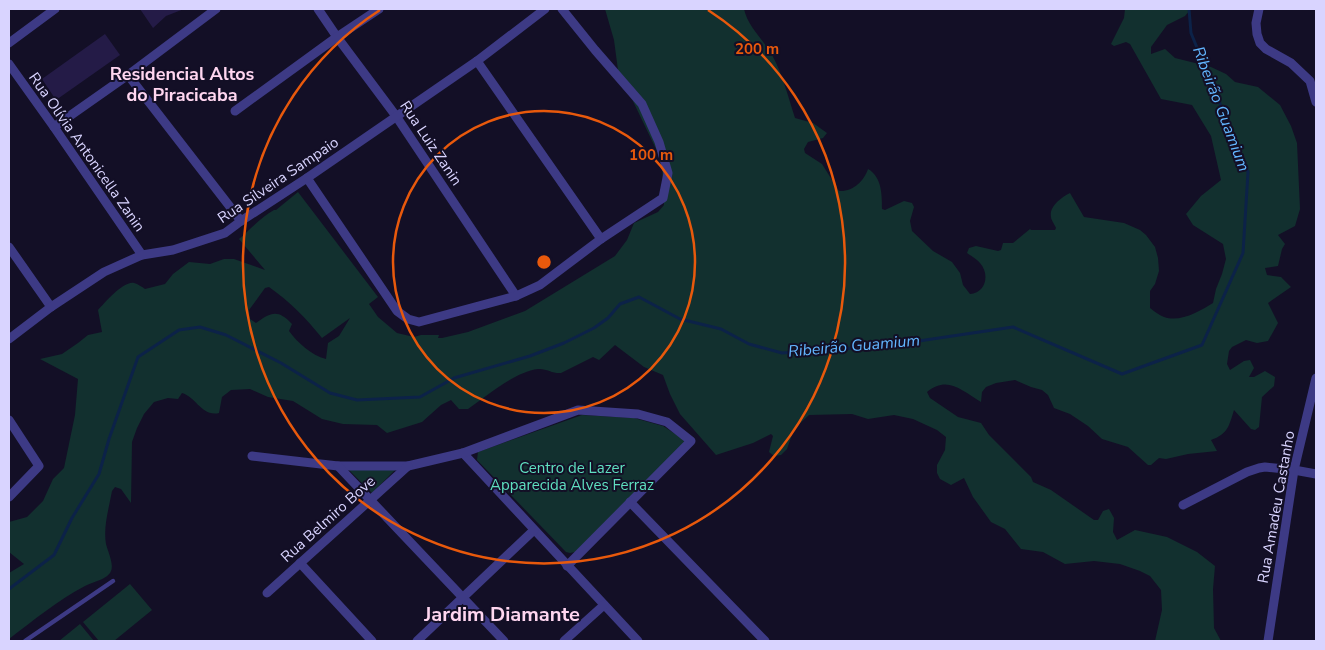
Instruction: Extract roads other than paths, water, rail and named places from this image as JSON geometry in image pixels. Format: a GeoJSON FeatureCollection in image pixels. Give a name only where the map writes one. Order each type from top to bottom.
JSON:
{"type":"FeatureCollection","features":[{"type":"Feature","properties":{"kind":"street"},"geometry":{"type":"LineString","coordinates":[[9,43],[55,9]]}},
{"type":"Feature","properties":{"kind":"street"},"geometry":{"type":"LineString","coordinates":[[54,127],[128,75],[216,9]]}},
{"type":"Feature","properties":{"kind":"street","name":"Rua Luiz Zanin"},"geometry":{"type":"LineString","coordinates":[[318,9],[336,37],[396,116],[516,296]]}},
{"type":"Feature","properties":{"kind":"street"},"geometry":{"type":"LineString","coordinates":[[234,111],[336,37],[379,9]]}},
{"type":"Feature","properties":{"kind":"street","name":"Rua Silveira Sampaio"},"geometry":{"type":"LineString","coordinates":[[9,339],[104,272],[142,255],[173,250],[225,233],[477,60],[545,9]]}},
{"type":"Feature","properties":{"kind":"street"},"geometry":{"type":"LineString","coordinates":[[306,178],[397,310],[408,319],[419,322],[516,296],[540,285],[601,239],[663,198],[668,173],[660,142],[642,104],[562,9]]}},
{"type":"Feature","properties":{"kind":"street"},"geometry":{"type":"LineString","coordinates":[[1259,9],[1256,34],[1260,43],[1291,63],[1310,80],[1316,102]]}},
{"type":"Feature","properties":{"kind":"street"},"geometry":{"type":"LineString","coordinates":[[477,60],[601,239]]}},
{"type":"Feature","properties":{"kind":"street","name":"Rua Olívia Antonicella Zanin"},"geometry":{"type":"LineString","coordinates":[[9,64],[142,255]]}},
{"type":"Feature","properties":{"kind":"street"},"geometry":{"type":"LineString","coordinates":[[128,75],[241,221]]}},
{"type":"Feature","properties":{"kind":"street"},"geometry":{"type":"LineString","coordinates":[[9,247],[52,307]]}},
{"type":"Feature","properties":{"kind":"street","name":"Rua Amadeu Castanho"},"geometry":{"type":"LineString","coordinates":[[1268,641],[1294,470],[1316,378]]}},
{"type":"Feature","properties":{"kind":"street"},"geometry":{"type":"LineString","coordinates":[[252,456],[338,466],[408,466],[463,453],[578,410],[638,414],[667,422],[691,441],[567,566]]}},
{"type":"Feature","properties":{"kind":"street"},"geometry":{"type":"LineString","coordinates":[[9,420],[39,466],[9,497]]}},
{"type":"Feature","properties":{"kind":"street"},"geometry":{"type":"LineString","coordinates":[[463,453],[638,641]]}},
{"type":"Feature","properties":{"kind":"street"},"geometry":{"type":"LineString","coordinates":[[338,466],[504,641]]}},
{"type":"Feature","properties":{"kind":"street","name":"Rua Belmiro Bove"},"geometry":{"type":"LineString","coordinates":[[267,592],[408,466]]}},
{"type":"Feature","properties":{"kind":"street"},"geometry":{"type":"LineString","coordinates":[[1183,505],[1247,472],[1265,467],[1316,474]]}},
{"type":"Feature","properties":{"kind":"street"},"geometry":{"type":"LineString","coordinates":[[630,502],[765,641]]}},
{"type":"Feature","properties":{"kind":"street"},"geometry":{"type":"LineString","coordinates":[[417,641],[534,530]]}},
{"type":"Feature","properties":{"kind":"street"},"geometry":{"type":"LineString","coordinates":[[300,563],[372,641]]}},
{"type":"Feature","properties":{"kind":"street"},"geometry":{"type":"LineString","coordinates":[[564,641],[604,605]]}},
{"type":"Feature","properties":{"kind":"lane"},"geometry":{"type":"LineString","coordinates":[[25,641],[113,581]]}},
{"type":"Feature","properties":{"kind":"waterway","name":"Ribeirão Guamium"},"geometry":{"type":"LineString","coordinates":[[9,589],[54,555],[72,518],[99,474],[109,439],[138,357],[179,330],[200,327],[226,335],[281,363],[330,393],[357,400],[420,397],[454,378],[530,356],[564,343],[594,328],[608,318],[620,304],[639,297],[680,319],[721,329],[749,344],[782,353],[885,346],[1013,327],[1122,374],[1202,345],[1243,253],[1248,172],[1191,33],[1189,9]]}},
{"type":"Feature","properties":{"kind":"district","name":"Residencial Altos do Piracicaba"},"geometry":{"type":"Point","coordinates":[182,84]}},
{"type":"Feature","properties":{"kind":"district","name":"Jardim Diamante"},"geometry":{"type":"Point","coordinates":[502,614]}},
{"type":"Feature","properties":{"kind":"park label","name":"Centro de Lazer Apparecida Alves Ferraz"},"geometry":{"type":"Point","coordinates":[572,476]}}]}
